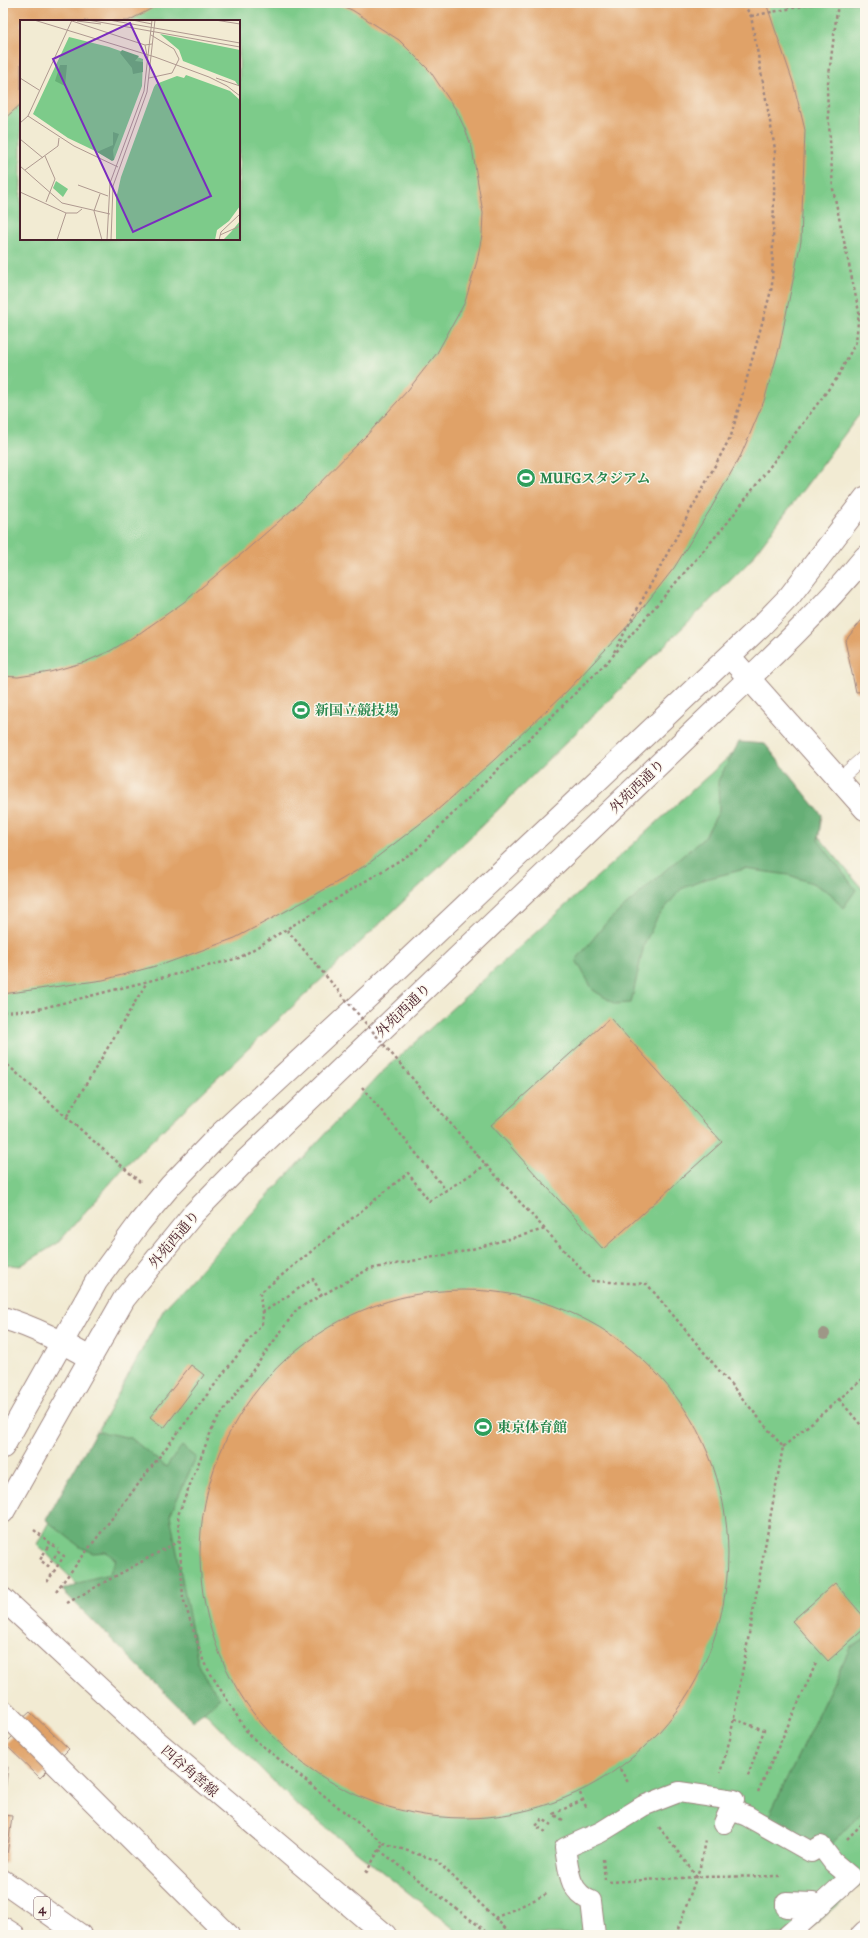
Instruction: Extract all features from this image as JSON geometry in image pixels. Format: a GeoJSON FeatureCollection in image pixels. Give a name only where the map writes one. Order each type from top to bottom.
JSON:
{"type":"FeatureCollection","features":[{"type":"Feature","properties":{"kind":"main road"},"geometry":{"type":"LineString","coordinates":[[3,1446],[61,1341],[96,1282],[140,1222],[171,1185],[219,1135],[730,657],[789,597],[865,498]]}},
{"type":"Feature","properties":{"kind":"main road","name":"外苑西通り"},"geometry":{"type":"LineString","coordinates":[[3,1512],[124,1299],[194,1213],[257,1150],[814,617],[865,557]]}},
{"type":"Feature","properties":{"kind":"main road"},"geometry":{"type":"LineString","coordinates":[[730,657],[865,809]]}},
{"type":"Feature","properties":{"kind":"main road"},"geometry":{"type":"LineString","coordinates":[[3,1318],[21,1323],[61,1341],[90,1358]]}},
{"type":"Feature","properties":{"kind":"main road","name":"四谷角筈線"},"geometry":{"type":"LineString","coordinates":[[5,1600],[156,1741],[384,1935]]}},
{"type":"Feature","properties":{"kind":"main road"},"geometry":{"type":"LineString","coordinates":[[3,1712],[228,1935]]}},
{"type":"Feature","properties":{"kind":"main road","name":"4"},"geometry":{"type":"LineString","coordinates":[[3,1881],[80,1935]]}},
{"type":"Feature","properties":{"kind":"main road"},"geometry":{"type":"LineString","coordinates":[[3,1928],[14,1935]]}},
{"type":"Feature","properties":{"kind":"main road"},"geometry":{"type":"LineString","coordinates":[[862,1935],[865,1932]]}},
{"type":"Feature","properties":{"kind":"street"},"geometry":{"type":"LineString","coordinates":[[595,1935],[590,1901],[580,1897],[572,1886],[565,1848],[601,1832],[643,1806],[679,1792],[734,1800],[724,1823],[731,1810],[811,1852],[821,1846],[833,1862],[851,1878],[816,1909],[812,1903],[786,1902],[786,1907],[807,1908],[812,1914],[788,1935]]}},
{"type":"Feature","properties":{"kind":"lane"},"geometry":{"type":"LineString","coordinates":[[839,779],[865,756]]}},
{"type":"Feature","properties":{"kind":"path"},"geometry":{"type":"LineString","coordinates":[[611,658],[731,436],[772,287],[775,148],[751,16],[742,3]]}},
{"type":"Feature","properties":{"kind":"path"},"geometry":{"type":"LineString","coordinates":[[751,16],[819,3]]}},
{"type":"Feature","properties":{"kind":"path"},"geometry":{"type":"LineString","coordinates":[[3,1012],[35,1010],[239,958],[415,851],[611,658],[728,522],[837,378],[856,342],[859,312],[833,189],[826,91],[838,3]]}},
{"type":"Feature","properties":{"kind":"path"},"geometry":{"type":"LineString","coordinates":[[287,930],[478,1156],[592,1281],[647,1284],[784,1447]]}},
{"type":"Feature","properties":{"kind":"path"},"geometry":{"type":"LineString","coordinates":[[67,1116],[147,982]]}},
{"type":"Feature","properties":{"kind":"path"},"geometry":{"type":"LineString","coordinates":[[3,1061],[142,1183]]}},
{"type":"Feature","properties":{"kind":"path"},"geometry":{"type":"LineString","coordinates":[[358,1082],[446,1190]]}},
{"type":"Feature","properties":{"kind":"path"},"geometry":{"type":"LineString","coordinates":[[56,1591],[263,1322],[260,1293],[408,1172],[429,1201],[486,1165]]}},
{"type":"Feature","properties":{"kind":"path"},"geometry":{"type":"LineString","coordinates":[[512,1935],[436,1860],[383,1842],[249,1736],[204,1663],[183,1598],[178,1515],[214,1424],[297,1309],[369,1269],[461,1252],[544,1229]]}},
{"type":"Feature","properties":{"kind":"path"},"geometry":{"type":"LineString","coordinates":[[262,1313],[313,1279],[322,1295]]}},
{"type":"Feature","properties":{"kind":"path"},"geometry":{"type":"LineString","coordinates":[[676,1935],[697,1877],[712,1797],[730,1739],[784,1447],[865,1377]]}},
{"type":"Feature","properties":{"kind":"path"},"geometry":{"type":"LineString","coordinates":[[839,1399],[865,1430]]}},
{"type":"Feature","properties":{"kind":"path"},"geometry":{"type":"LineString","coordinates":[[34,1530],[58,1549]]}},
{"type":"Feature","properties":{"kind":"path"},"geometry":{"type":"LineString","coordinates":[[67,1603],[179,1541]]}},
{"type":"Feature","properties":{"kind":"path"},"geometry":{"type":"LineString","coordinates":[[47,1582],[64,1556],[58,1552],[48,1566],[40,1560],[50,1543]]}},
{"type":"Feature","properties":{"kind":"path"},"geometry":{"type":"LineString","coordinates":[[741,1814],[817,1661]]}},
{"type":"Feature","properties":{"kind":"path"},"geometry":{"type":"LineString","coordinates":[[734,1719],[764,1730],[741,1814]]}},
{"type":"Feature","properties":{"kind":"path"},"geometry":{"type":"LineString","coordinates":[[620,1769],[632,1788]]}},
{"type":"Feature","properties":{"kind":"path"},"geometry":{"type":"LineString","coordinates":[[580,1793],[585,1805]]}},
{"type":"Feature","properties":{"kind":"path"},"geometry":{"type":"LineString","coordinates":[[643,1806],[697,1877]]}},
{"type":"Feature","properties":{"kind":"path"},"geometry":{"type":"LineString","coordinates":[[366,1873],[383,1842]]}},
{"type":"Feature","properties":{"kind":"path"},"geometry":{"type":"LineString","coordinates":[[379,1850],[492,1935]]}},
{"type":"Feature","properties":{"kind":"path"},"geometry":{"type":"LineString","coordinates":[[572,1886],[605,1882],[697,1877],[783,1875],[782,1882]]}},
{"type":"Feature","properties":{"kind":"path"},"geometry":{"type":"LineString","coordinates":[[495,1918],[552,1892]]}},
{"type":"Feature","properties":{"kind":"green space","name":"新国立競技場"},"geometry":{"type":"Polygon","coordinates":[[[3,3],[865,3],[865,407],[748,563],[451,856],[127,1164],[58,1243],[20,1266],[3,1264],[3,3]]]}},
{"type":"Feature","properties":{"kind":"green space"},"geometry":{"type":"Polygon","coordinates":[[[739,742],[765,744],[822,815],[818,840],[856,890],[843,908],[830,893],[812,883],[789,875],[745,869],[706,879],[681,889],[657,918],[644,945],[631,1003],[615,1004],[593,990],[576,960],[606,923],[704,838],[719,811],[718,781],[739,742]]]}},
{"type":"Feature","properties":{"kind":"green space","name":"東京体育館"},"geometry":{"type":"Polygon","coordinates":[[[742,745],[865,892],[865,1881],[804,1935],[462,1935],[295,1803],[37,1544],[164,1309],[380,1074],[742,745]]]}},
{"type":"Feature","properties":{"kind":"green space"},"geometry":{"type":"Polygon","coordinates":[[[96,1431],[131,1438],[166,1467],[182,1446],[196,1457],[170,1515],[199,1668],[220,1698],[193,1721],[62,1590],[90,1579],[109,1574],[116,1560],[106,1552],[93,1553],[80,1547],[46,1520],[96,1431]]]}},
{"type":"Feature","properties":{"kind":"green space"},"geometry":{"type":"Polygon","coordinates":[[[865,1638],[865,1809],[827,1849],[810,1846],[767,1820],[850,1648],[865,1638]]]}},
{"type":"Feature","properties":{"kind":"building"},"geometry":{"type":"Polygon","coordinates":[[[3,3],[162,3],[130,20],[20,20],[20,105],[3,120],[3,3]]]}},
{"type":"Feature","properties":{"kind":"building","name":"MUFGスタジアム"},"geometry":{"type":"Polygon","coordinates":[[[334,3],[766,3],[793,82],[805,130],[801,241],[779,349],[764,401],[741,455],[710,510],[674,568],[633,620],[566,692],[494,760],[434,813],[368,864],[303,902],[235,938],[167,963],[103,980],[3,994],[3,676],[18,677],[50,672],[85,662],[110,651],[140,633],[184,602],[302,501],[366,436],[408,390],[437,353],[465,302],[477,261],[482,235],[483,213],[472,148],[465,129],[456,110],[430,71],[399,40],[352,10],[334,3]]]}},
{"type":"Feature","properties":{"kind":"building"},"geometry":{"type":"Polygon","coordinates":[[[865,616],[865,691],[856,692],[845,641],[865,616]]]}},
{"type":"Feature","properties":{"kind":"building"},"geometry":{"type":"Polygon","coordinates":[[[610,1018],[722,1142],[603,1249],[491,1125],[610,1018]]]}},
{"type":"Feature","properties":{"kind":"building","name":"東京体育館"},"geometry":{"type":"Polygon","coordinates":[[[464,1290],[490,1291],[515,1295],[565,1310],[588,1321],[611,1335],[651,1367],[683,1407],[697,1430],[708,1453],[723,1503],[727,1528],[727,1580],[723,1605],[708,1655],[697,1678],[683,1701],[651,1741],[611,1773],[588,1787],[565,1798],[515,1813],[490,1817],[464,1818],[438,1817],[413,1813],[363,1798],[340,1787],[317,1773],[277,1741],[245,1701],[231,1678],[220,1655],[205,1605],[201,1580],[200,1554],[201,1528],[205,1503],[220,1453],[231,1430],[245,1407],[277,1367],[317,1335],[340,1321],[363,1310],[413,1295],[438,1291],[464,1290]]]}},
{"type":"Feature","properties":{"kind":"building"},"geometry":{"type":"Polygon","coordinates":[[[191,1365],[204,1375],[164,1428],[150,1417],[191,1365]]]}},
{"type":"Feature","properties":{"kind":"building"},"geometry":{"type":"Polygon","coordinates":[[[835,1583],[865,1618],[865,1628],[828,1661],[792,1621],[835,1583]]]}},
{"type":"Feature","properties":{"kind":"building"},"geometry":{"type":"Polygon","coordinates":[[[30,1712],[69,1749],[40,1778],[5,1744],[16,1733],[12,1728],[30,1712]]]}},
{"type":"Feature","properties":{"kind":"building"},"geometry":{"type":"Polygon","coordinates":[[[3,1766],[8,1767],[5,1792],[3,1792],[3,1766]]]}},
{"type":"Feature","properties":{"kind":"building"},"geometry":{"type":"Polygon","coordinates":[[[3,1815],[12,1816],[6,1863],[3,1860],[3,1815]]]}},
{"type":"Feature","properties":{"kind":"place","name":"MUFGスタジアム"},"geometry":{"type":"Point","coordinates":[526,478]}},
{"type":"Feature","properties":{"kind":"place","name":"新国立競技場"},"geometry":{"type":"Point","coordinates":[301,710]}},
{"type":"Feature","properties":{"kind":"place","name":"東京体育館"},"geometry":{"type":"Point","coordinates":[483,1427]}}]}
